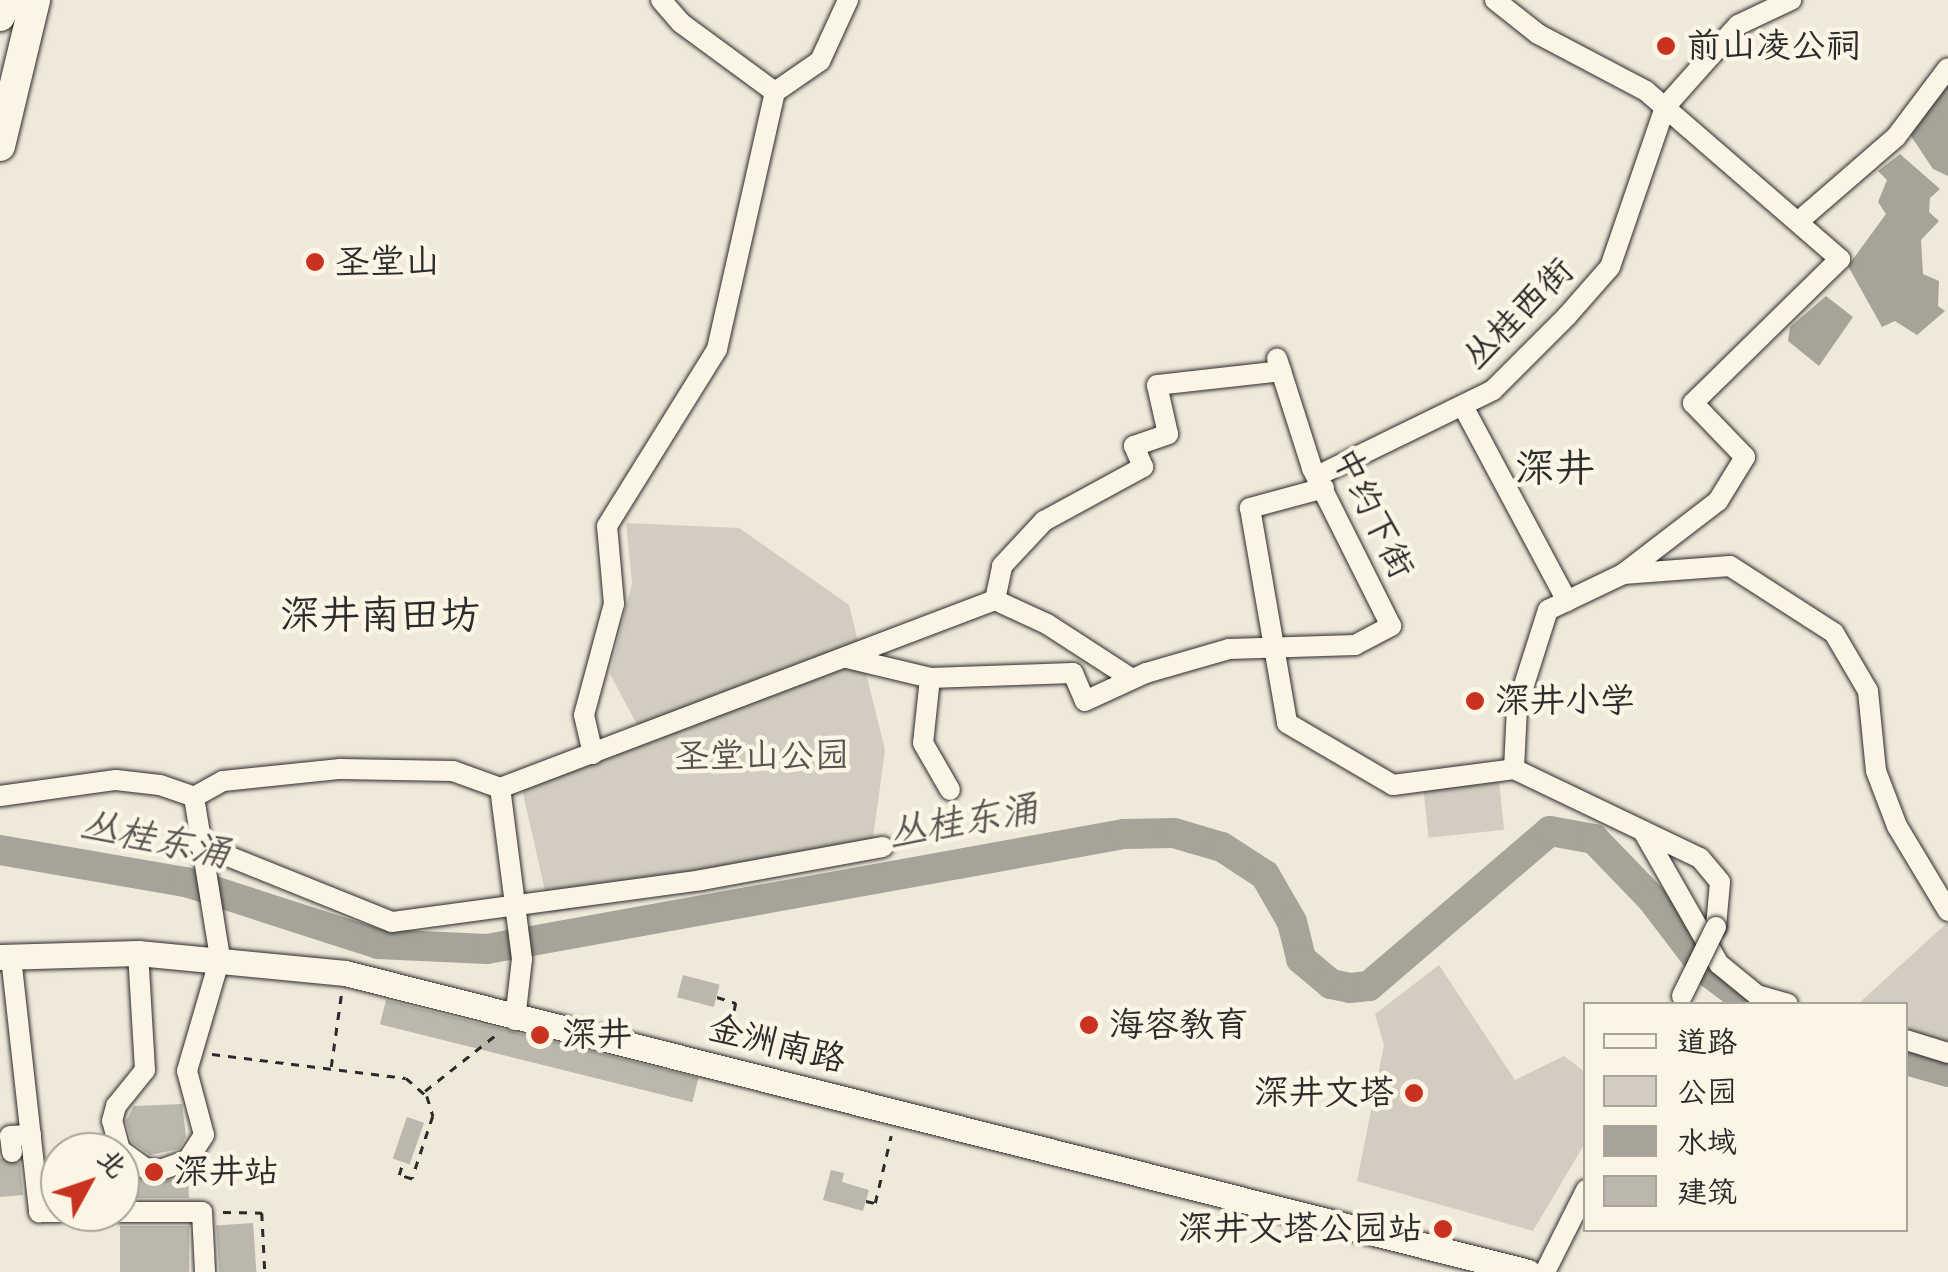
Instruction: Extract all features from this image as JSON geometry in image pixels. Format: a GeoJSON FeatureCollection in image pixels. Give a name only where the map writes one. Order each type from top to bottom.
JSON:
{"type":"FeatureCollection","features":[{"type":"Feature","properties":{"kind":"highway"},"geometry":{"type":"LineString","coordinates":[[0,16],[9,0]]}},
{"type":"Feature","properties":{"kind":"highway"},"geometry":{"type":"LineString","coordinates":[[0,72],[18,0]]}},
{"type":"Feature","properties":{"kind":"highway"},"geometry":{"type":"LineString","coordinates":[[0,146],[34,0]]}},
{"type":"Feature","properties":{"kind":"main road","name":"金洲南路"},"geometry":{"type":"LineString","coordinates":[[6,957],[138,953],[220,958],[344,974],[515,1020],[898,1110],[1528,1272]]}},
{"type":"Feature","properties":{"kind":"street"},"geometry":{"type":"LineString","coordinates":[[661,0],[681,23],[775,92]]}},
{"type":"Feature","properties":{"kind":"street"},"geometry":{"type":"LineString","coordinates":[[593,754],[584,715],[614,604],[607,526],[717,349],[775,92],[820,61],[848,0]]}},
{"type":"Feature","properties":{"kind":"street"},"geometry":{"type":"LineString","coordinates":[[1495,0],[1538,34],[1665,106],[1840,259],[1693,403],[1746,457],[1718,501],[1623,574],[1548,610],[1517,706],[1514,769]]}},
{"type":"Feature","properties":{"kind":"street"},"geometry":{"type":"LineString","coordinates":[[1665,106],[1738,25],[1791,0]]}},
{"type":"Feature","properties":{"kind":"street"},"geometry":{"type":"LineString","coordinates":[[1799,221],[1896,136],[1948,68]]}},
{"type":"Feature","properties":{"kind":"street","name":"丛桂西街"},"geometry":{"type":"LineString","coordinates":[[1273,648],[1250,508],[1321,482],[1493,390],[1610,267],[1665,106]]}},
{"type":"Feature","properties":{"kind":"street","name":"中约下街"},"geometry":{"type":"LineString","coordinates":[[930,678],[1072,673],[1085,700],[1132,678],[1229,649],[1355,646],[1391,626],[1321,482],[1279,364],[1157,384],[1168,434],[1134,446],[1142,466],[1044,521],[1002,566],[996,600]]}},
{"type":"Feature","properties":{"kind":"street"},"geometry":{"type":"LineString","coordinates":[[1464,408],[1567,601]]}},
{"type":"Feature","properties":{"kind":"street"},"geometry":{"type":"LineString","coordinates":[[1623,574],[1730,566],[1834,633],[1868,691],[1876,771],[1896,826],[1948,910]]}},
{"type":"Feature","properties":{"kind":"street"},"geometry":{"type":"LineString","coordinates":[[194,797],[222,780],[340,768],[453,771],[500,788],[996,600],[1132,678]]}},
{"type":"Feature","properties":{"kind":"street"},"geometry":{"type":"LineString","coordinates":[[1273,648],[1286,724],[1338,758],[1393,785],[1514,769],[1712,868],[1723,897],[1716,927],[1680,1000]]}},
{"type":"Feature","properties":{"kind":"street"},"geometry":{"type":"LineString","coordinates":[[847,658],[930,678],[923,742],[950,790]]}},
{"type":"Feature","properties":{"kind":"street"},"geometry":{"type":"LineString","coordinates":[[0,796],[116,780],[160,784],[194,797]]}},
{"type":"Feature","properties":{"kind":"street"},"geometry":{"type":"LineString","coordinates":[[500,788],[522,959],[515,1020]]}},
{"type":"Feature","properties":{"kind":"street"},"geometry":{"type":"LineString","coordinates":[[138,953],[145,1070],[116,1106],[112,1121],[120,1150],[144,1168],[174,1168],[204,1135],[201,1106],[187,1082],[191,1051],[220,958],[200,854],[194,797]]}},
{"type":"Feature","properties":{"kind":"street"},"geometry":{"type":"LineString","coordinates":[[1643,832],[1719,964],[1757,995],[1781,1002]]}},
{"type":"Feature","properties":{"kind":"street"},"geometry":{"type":"LineString","coordinates":[[200,854],[392,922],[517,916],[883,846]]}},
{"type":"Feature","properties":{"kind":"street"},"geometry":{"type":"LineString","coordinates":[[6,957],[40,1212]]}},
{"type":"Feature","properties":{"kind":"street"},"geometry":{"type":"LineString","coordinates":[[1908,1041],[1948,1053]]}},
{"type":"Feature","properties":{"kind":"street"},"geometry":{"type":"LineString","coordinates":[[12,1152],[10,1136],[31,1135]]}},
{"type":"Feature","properties":{"kind":"street"},"geometry":{"type":"LineString","coordinates":[[1545,1272],[1583,1196]]}},
{"type":"Feature","properties":{"kind":"street"},"geometry":{"type":"LineString","coordinates":[[140,1212],[202,1212],[205,1272]]}},
{"type":"Feature","properties":{"kind":"path"},"geometry":{"type":"LineString","coordinates":[[330,1068],[344,974]]}},
{"type":"Feature","properties":{"kind":"path"},"geometry":{"type":"LineString","coordinates":[[717,997],[736,1003],[722,1066]]}},
{"type":"Feature","properties":{"kind":"path"},"geometry":{"type":"LineString","coordinates":[[424,1092],[515,1020]]}},
{"type":"Feature","properties":{"kind":"path"},"geometry":{"type":"LineString","coordinates":[[191,1051],[406,1078],[424,1092],[432,1116],[412,1179],[399,1174],[403,1162]]}},
{"type":"Feature","properties":{"kind":"path"},"geometry":{"type":"LineString","coordinates":[[866,1201],[875,1203],[898,1110]]}},
{"type":"Feature","properties":{"kind":"path"},"geometry":{"type":"LineString","coordinates":[[202,1212],[262,1212],[265,1272]]}},
{"type":"Feature","properties":{"kind":"green space","name":"圣堂山公园"},"geometry":{"type":"Polygon","coordinates":[[[626,523],[739,528],[849,605],[885,750],[870,860],[550,913],[522,789],[643,736],[610,674],[632,583],[626,523]]]}},
{"type":"Feature","properties":{"kind":"green space"},"geometry":{"type":"Polygon","coordinates":[[[1499,781],[1504,830],[1429,838],[1423,789],[1499,781]]]}},
{"type":"Feature","properties":{"kind":"green space"},"geometry":{"type":"Polygon","coordinates":[[[1948,922],[1948,1043],[1908,1031],[1908,1002],[1860,1002],[1948,922]]]}},
{"type":"Feature","properties":{"kind":"green space"},"geometry":{"type":"Polygon","coordinates":[[[1439,965],[1515,1080],[1564,1056],[1583,1070],[1583,1146],[1533,1231],[1357,1181],[1384,1045],[1375,1014],[1439,965]]]}},
{"type":"Feature","properties":{"kind":"water"},"geometry":{"type":"Polygon","coordinates":[[[1948,76],[1948,176],[1933,169],[1907,130],[1948,76]]]}},
{"type":"Feature","properties":{"kind":"water"},"geometry":{"type":"Polygon","coordinates":[[[1900,154],[1940,189],[1930,198],[1929,212],[1939,221],[1921,240],[1923,274],[1939,281],[1938,306],[1945,311],[1917,335],[1895,321],[1882,327],[1848,266],[1886,214],[1878,202],[1887,180],[1878,171],[1900,154]]]}},
{"type":"Feature","properties":{"kind":"water"},"geometry":{"type":"Polygon","coordinates":[[[1826,296],[1853,317],[1819,366],[1788,341],[1790,327],[1826,296]]]}},
{"type":"Feature","properties":{"kind":"building"},"geometry":{"type":"Polygon","coordinates":[[[683,975],[720,985],[714,1007],[677,997],[683,975]]]}},
{"type":"Feature","properties":{"kind":"building"},"geometry":{"type":"Polygon","coordinates":[[[386,1000],[698,1078],[692,1102],[380,1024],[386,1000]]]}},
{"type":"Feature","properties":{"kind":"building"},"geometry":{"type":"Polygon","coordinates":[[[182,1104],[186,1137],[179,1149],[150,1155],[140,1148],[140,1132],[129,1132],[126,1121],[134,1106],[182,1104]]]}},
{"type":"Feature","properties":{"kind":"building"},"geometry":{"type":"Polygon","coordinates":[[[407,1117],[424,1123],[410,1164],[393,1159],[407,1117]]]}},
{"type":"Feature","properties":{"kind":"building"},"geometry":{"type":"Polygon","coordinates":[[[0,1158],[20,1163],[23,1195],[0,1197],[0,1158]]]}},
{"type":"Feature","properties":{"kind":"building"},"geometry":{"type":"Polygon","coordinates":[[[831,1170],[844,1173],[842,1182],[869,1190],[863,1211],[823,1200],[831,1170]]]}},
{"type":"Feature","properties":{"kind":"building"},"geometry":{"type":"Polygon","coordinates":[[[188,1174],[189,1198],[140,1198],[140,1176],[158,1184],[188,1174]]]}},
{"type":"Feature","properties":{"kind":"building"},"geometry":{"type":"Polygon","coordinates":[[[253,1223],[256,1272],[219,1272],[216,1226],[253,1223]]]}},
{"type":"Feature","properties":{"kind":"building"},"geometry":{"type":"Polygon","coordinates":[[[140,1226],[189,1226],[189,1272],[120,1272],[120,1232],[140,1232],[140,1226]]]}},
{"type":"Feature","properties":{"kind":"waterway","name":"丛桂东涌"},"geometry":{"type":"LineString","coordinates":[[0,850],[186,882],[378,944],[487,949],[1124,834],[1174,833],[1222,847],[1265,875],[1292,922],[1301,959],[1331,984],[1350,988],[1369,986],[1550,831],[1594,839],[1651,898],[1706,970],[1748,1002]]}},
{"type":"Feature","properties":{"kind":"waterway","name":"丛桂东涌"},"geometry":{"type":"LineString","coordinates":[[1908,1061],[1948,1072]]}},
{"type":"Feature","properties":{"kind":"place","name":"前山凌公祠"},"geometry":{"type":"Point","coordinates":[1666,46]}},
{"type":"Feature","properties":{"kind":"place","name":"圣堂山"},"geometry":{"type":"Point","coordinates":[315,262]}},
{"type":"Feature","properties":{"kind":"place","name":"深井小学"},"geometry":{"type":"Point","coordinates":[1475,701]}},
{"type":"Feature","properties":{"kind":"place","name":"海容教育"},"geometry":{"type":"Point","coordinates":[1089,1025]}},
{"type":"Feature","properties":{"kind":"place","name":"深井"},"geometry":{"type":"Point","coordinates":[540,1035]}},
{"type":"Feature","properties":{"kind":"place","name":"深井文塔"},"geometry":{"type":"Point","coordinates":[1414,1093]}},
{"type":"Feature","properties":{"kind":"place","name":"深井站"},"geometry":{"type":"Point","coordinates":[154,1172]}},
{"type":"Feature","properties":{"kind":"place","name":"深井文塔公园站"},"geometry":{"type":"Point","coordinates":[1443,1229]}},
{"type":"Feature","properties":{"kind":"district","name":"深井"},"geometry":{"type":"Point","coordinates":[1555,469]}},
{"type":"Feature","properties":{"kind":"district","name":"深井南田坊"},"geometry":{"type":"Point","coordinates":[380,616]}}]}
